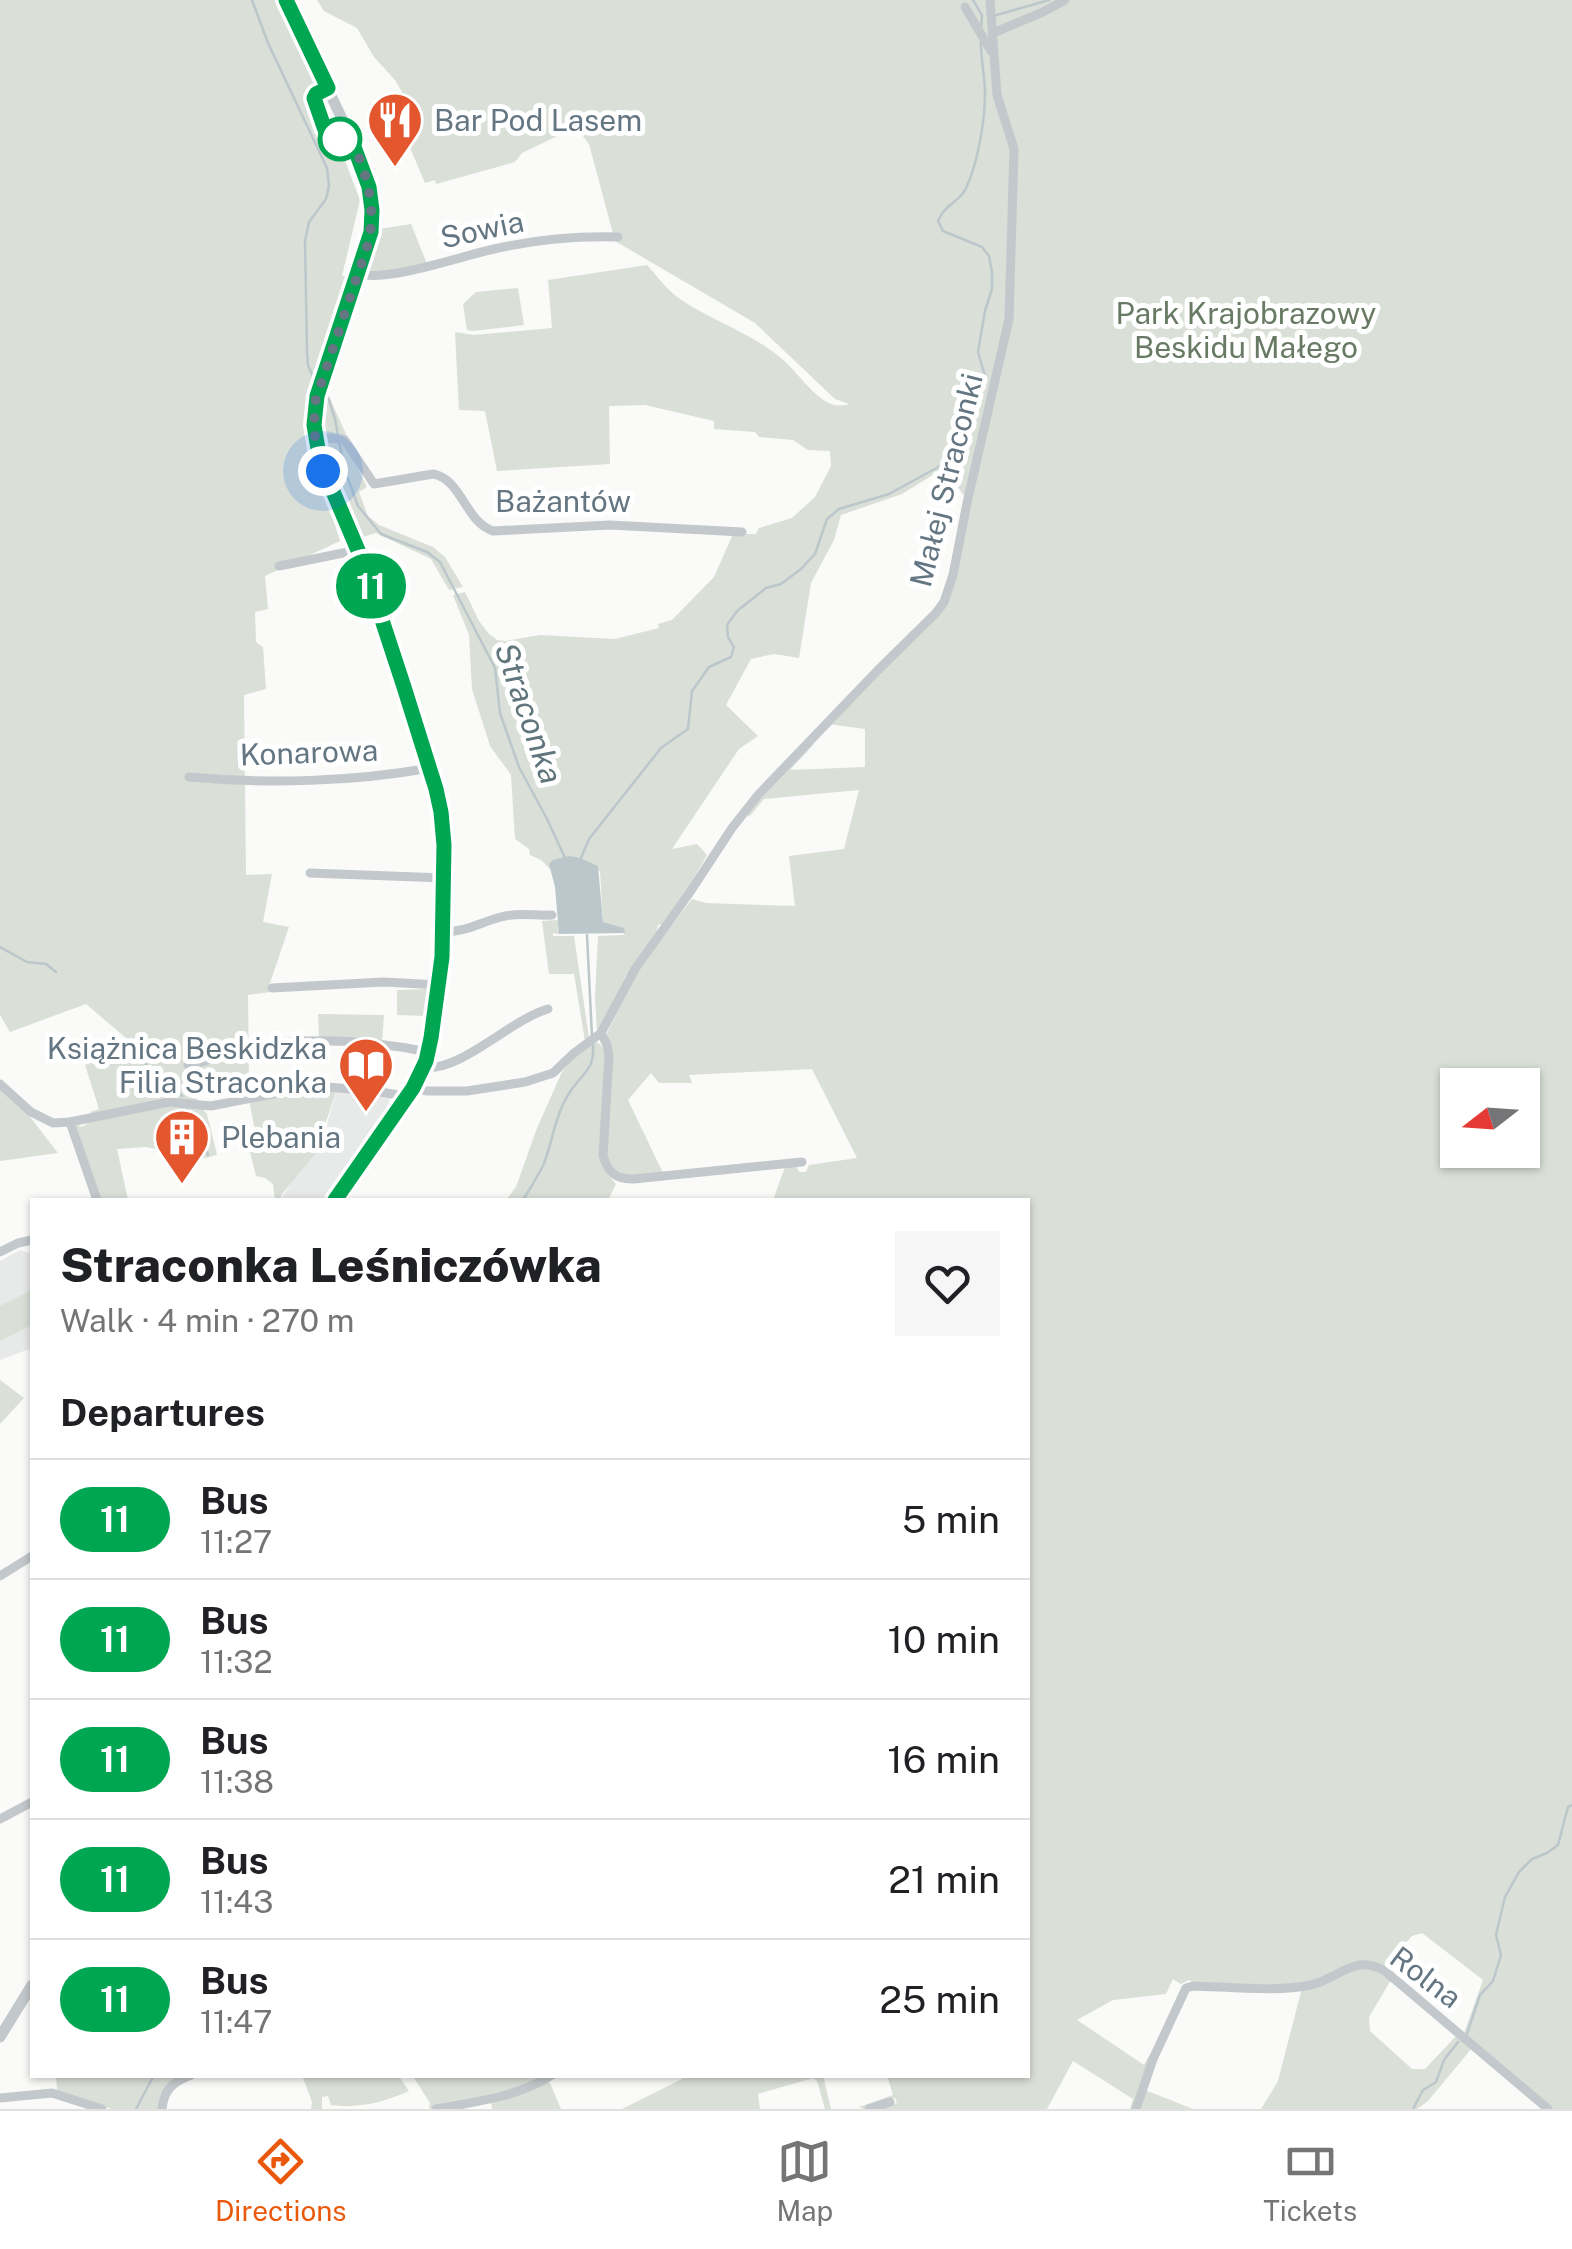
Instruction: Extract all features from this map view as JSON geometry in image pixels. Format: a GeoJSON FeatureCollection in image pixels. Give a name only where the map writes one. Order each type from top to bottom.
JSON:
{"type":"FeatureCollection","features":[{"type":"Feature","properties":{"kind":"street"},"geometry":{"type":"LineString","coordinates":[[286,0],[359,155],[372,210],[371,232],[359,274],[317,396],[315,438],[327,482],[358,550],[430,768],[441,812],[444,878],[439,985],[424,1067],[336,1198]]}},
{"type":"Feature","properties":{"kind":"street","name":"Małej Straconki"},"geometry":{"type":"LineString","coordinates":[[599,1035],[634,969],[758,795],[936,613],[949,592],[1009,319],[1014,149],[998,94],[990,0]]}},
{"type":"Feature","properties":{"kind":"street"},"geometry":{"type":"LineString","coordinates":[[965,6],[990,25],[1043,12],[1065,0]]}},
{"type":"Feature","properties":{"kind":"street"},"geometry":{"type":"LineString","coordinates":[[965,6],[994,52]]}},
{"type":"Feature","properties":{"kind":"street","name":"Sowia"},"geometry":{"type":"LineString","coordinates":[[359,274],[368,277],[404,271],[514,245],[618,237]]}},
{"type":"Feature","properties":{"kind":"street","name":"Bażantów"},"geometry":{"type":"LineString","coordinates":[[315,438],[337,438],[348,444],[374,484],[440,475],[478,523],[493,531],[621,524],[742,532]]}},
{"type":"Feature","properties":{"kind":"street"},"geometry":{"type":"LineString","coordinates":[[279,566],[358,550]]}},
{"type":"Feature","properties":{"kind":"street","name":"Konarowa"},"geometry":{"type":"LineString","coordinates":[[189,777],[238,781],[341,778],[430,768]]}},
{"type":"Feature","properties":{"kind":"street"},"geometry":{"type":"LineString","coordinates":[[310,873],[444,878]]}},
{"type":"Feature","properties":{"kind":"street"},"geometry":{"type":"LineString","coordinates":[[444,932],[474,928],[510,915],[552,916]]}},
{"type":"Feature","properties":{"kind":"street"},"geometry":{"type":"LineString","coordinates":[[272,988],[384,982],[439,985]]}},
{"type":"Feature","properties":{"kind":"street"},"geometry":{"type":"LineString","coordinates":[[424,1067],[440,1067],[521,1020],[548,1010]]}},
{"type":"Feature","properties":{"kind":"street"},"geometry":{"type":"LineString","coordinates":[[0,1084],[23,1106],[54,1123],[157,1104],[211,1106],[314,1086],[398,1095],[467,1091],[526,1082],[553,1073],[599,1035],[608,1050],[603,1155],[608,1170],[615,1176],[634,1179],[802,1162]]}},
{"type":"Feature","properties":{"kind":"street"},"geometry":{"type":"LineString","coordinates":[[188,1065],[243,1048],[316,1039],[428,1052]]}},
{"type":"Feature","properties":{"kind":"street"},"geometry":{"type":"LineString","coordinates":[[70,1122],[96,1198]]}},
{"type":"Feature","properties":{"kind":"street"},"geometry":{"type":"LineString","coordinates":[[0,1252],[30,1240]]}},
{"type":"Feature","properties":{"kind":"street"},"geometry":{"type":"LineString","coordinates":[[0,1576],[30,1557]]}},
{"type":"Feature","properties":{"kind":"street"},"geometry":{"type":"LineString","coordinates":[[0,1819],[30,1803]]}},
{"type":"Feature","properties":{"kind":"street","name":"Rolna"},"geometry":{"type":"LineString","coordinates":[[1136,2109],[1160,2042],[1189,1986],[1299,1986],[1365,1964],[1376,1966],[1548,2109]]}},
{"type":"Feature","properties":{"kind":"street"},"geometry":{"type":"LineString","coordinates":[[0,2037],[30,1988]]}},
{"type":"Feature","properties":{"kind":"street"},"geometry":{"type":"LineString","coordinates":[[162,2109],[168,2089],[184,2078]]}},
{"type":"Feature","properties":{"kind":"street"},"geometry":{"type":"LineString","coordinates":[[436,2109],[490,2098],[547,2078]]}},
{"type":"Feature","properties":{"kind":"street"},"geometry":{"type":"LineString","coordinates":[[0,2098],[52,2093],[102,2109]]}},
{"type":"Feature","properties":{"kind":"street"},"geometry":{"type":"LineString","coordinates":[[870,2109],[890,2102]]}},
{"type":"Feature","properties":{"kind":"shaded area"},"geometry":{"type":"Polygon","coordinates":[[[570,856],[598,866],[603,922],[624,928],[625,933],[559,934],[549,864],[570,856]]]}},
{"type":"Feature","properties":{"kind":"shaded area"},"geometry":{"type":"Polygon","coordinates":[[[337,1088],[390,1097],[389,1103],[393,1104],[383,1112],[369,1132],[370,1138],[326,1198],[281,1198],[325,1131],[337,1088]]]}},
{"type":"Feature","properties":{"kind":"shaded area"},"geometry":{"type":"Polygon","coordinates":[[[20,1250],[30,1253],[30,1349],[0,1360],[0,1261],[20,1250]]]}},
{"type":"Feature","properties":{"kind":"green space"},"geometry":{"type":"Polygon","coordinates":[[[0,0],[282,0],[320,85],[339,144],[346,143],[351,155],[344,158],[360,200],[342,276],[350,277],[312,389],[306,434],[340,541],[265,576],[268,609],[255,612],[256,642],[263,647],[266,689],[244,695],[246,875],[272,874],[263,922],[289,927],[270,992],[248,995],[249,1081],[191,1084],[198,1103],[91,1114],[99,1109],[85,1065],[128,1047],[131,1044],[126,1038],[86,1004],[10,1032],[0,1015],[0,0]]]}},
{"type":"Feature","properties":{"kind":"green space","name":"Park Krajobrazowy Beskidu Małego"},"geometry":{"type":"Polygon","coordinates":[[[317,0],[1572,0],[1572,2109],[1552,2109],[1463,2036],[1483,1980],[1422,1933],[1412,1936],[1383,1968],[1371,1963],[1299,1985],[1189,1980],[1181,1984],[1173,1979],[1166,1994],[1113,2000],[1077,2020],[1144,2065],[1151,2058],[1133,2109],[1133,2099],[1073,2061],[1047,2109],[879,2109],[897,2103],[895,2098],[864,2109],[859,2107],[893,2095],[888,2078],[1030,2078],[1030,1198],[774,1198],[785,1167],[796,1166],[799,1172],[806,1172],[809,1165],[857,1158],[812,1069],[689,1075],[692,1083],[659,1083],[651,1073],[628,1100],[663,1173],[621,1176],[606,1160],[607,1033],[639,967],[692,899],[706,903],[795,906],[789,856],[844,849],[859,790],[764,799],[749,817],[747,813],[811,744],[790,770],[865,767],[865,729],[828,724],[946,606],[971,506],[946,470],[941,470],[902,494],[841,515],[834,540],[811,583],[799,658],[774,654],[751,659],[726,705],[758,736],[739,749],[672,849],[697,844],[707,855],[626,976],[597,1032],[598,936],[625,933],[603,922],[600,871],[549,864],[551,870],[515,839],[511,775],[490,746],[472,689],[469,635],[453,595],[465,592],[479,621],[497,640],[540,635],[615,639],[659,628],[658,624],[672,620],[714,577],[733,534],[756,534],[759,528],[792,518],[815,497],[831,466],[830,451],[808,450],[793,440],[759,437],[755,432],[714,429],[714,421],[645,405],[609,406],[610,464],[497,471],[485,411],[459,410],[455,332],[474,335],[552,328],[548,280],[647,265],[680,299],[770,350],[821,398],[839,406],[849,404],[835,399],[755,323],[615,241],[589,144],[576,127],[522,153],[515,162],[436,184],[435,180],[425,183],[406,138],[409,104],[395,80],[374,57],[357,28],[324,11],[317,0]]]}},
{"type":"Feature","properties":{"kind":"green space"},"geometry":{"type":"Polygon","coordinates":[[[411,224],[427,264],[370,274],[379,229],[411,224]]]}},
{"type":"Feature","properties":{"kind":"green space"},"geometry":{"type":"Polygon","coordinates":[[[518,288],[524,325],[467,330],[463,304],[476,292],[518,288]]]}},
{"type":"Feature","properties":{"kind":"green space"},"geometry":{"type":"Polygon","coordinates":[[[326,390],[346,434],[341,436],[321,434],[320,415],[326,390]]]}},
{"type":"Feature","properties":{"kind":"green space"},"geometry":{"type":"Polygon","coordinates":[[[341,441],[367,487],[359,492],[368,516],[379,525],[433,547],[445,557],[463,587],[449,590],[431,559],[376,533],[359,538],[332,479],[322,442],[341,441]]]}},
{"type":"Feature","properties":{"kind":"green space"},"geometry":{"type":"Polygon","coordinates":[[[558,920],[559,934],[553,936],[574,936],[589,1038],[585,1041],[574,974],[549,974],[542,921],[558,920]]]}},
{"type":"Feature","properties":{"kind":"green space"},"geometry":{"type":"Polygon","coordinates":[[[430,989],[426,1016],[397,1015],[397,990],[430,989]]]}},
{"type":"Feature","properties":{"kind":"green space"},"geometry":{"type":"Polygon","coordinates":[[[318,1014],[384,1015],[382,1042],[319,1037],[318,1014]]]}},
{"type":"Feature","properties":{"kind":"green space"},"geometry":{"type":"Polygon","coordinates":[[[595,1041],[605,1052],[606,1172],[616,1184],[609,1198],[508,1198],[516,1187],[562,1072],[595,1041]]]}},
{"type":"Feature","properties":{"kind":"green space"},"geometry":{"type":"Polygon","coordinates":[[[0,1087],[20,1104],[58,1153],[0,1161],[0,1087]]]}},
{"type":"Feature","properties":{"kind":"green space"},"geometry":{"type":"Polygon","coordinates":[[[337,1088],[316,1153],[281,1198],[275,1198],[273,1184],[256,1176],[248,1144],[257,1141],[249,1100],[285,1092],[337,1088]]]}},
{"type":"Feature","properties":{"kind":"green space"},"geometry":{"type":"Polygon","coordinates":[[[179,1105],[203,1109],[217,1155],[205,1158],[145,1147],[117,1149],[128,1198],[100,1198],[76,1127],[128,1110],[179,1105]]]}},
{"type":"Feature","properties":{"kind":"green space"},"geometry":{"type":"Polygon","coordinates":[[[30,1291],[30,1326],[0,1341],[0,1306],[30,1291]]]}},
{"type":"Feature","properties":{"kind":"green space"},"geometry":{"type":"Polygon","coordinates":[[[0,1380],[24,1398],[0,1424],[0,1380]]]}},
{"type":"Feature","properties":{"kind":"green space"},"geometry":{"type":"Polygon","coordinates":[[[1353,1968],[1375,1968],[1391,1980],[1369,2017],[1370,2031],[1412,2069],[1425,2069],[1456,2036],[1472,2048],[1417,2109],[1261,2109],[1278,2081],[1302,1988],[1353,1968]]]}},
{"type":"Feature","properties":{"kind":"green space"},"geometry":{"type":"Polygon","coordinates":[[[56,2078],[180,2078],[160,2109],[112,2109],[57,2091],[56,2078]]]}},
{"type":"Feature","properties":{"kind":"green space"},"geometry":{"type":"Polygon","coordinates":[[[303,2078],[400,2078],[409,2091],[361,2105],[331,2105],[328,2096],[322,2097],[322,2109],[311,2109],[303,2078]]]}},
{"type":"Feature","properties":{"kind":"green space"},"geometry":{"type":"Polygon","coordinates":[[[414,2078],[540,2078],[513,2089],[432,2109],[414,2078]]]}},
{"type":"Feature","properties":{"kind":"green space"},"geometry":{"type":"Polygon","coordinates":[[[813,2078],[758,2094],[760,2109],[622,2109],[682,2079],[813,2078]]]}},
{"type":"Feature","properties":{"kind":"green space"},"geometry":{"type":"Polygon","coordinates":[[[813,2078],[824,2078],[831,2109],[825,2109],[813,2078]]]}},
{"type":"Feature","properties":{"kind":"green space"},"geometry":{"type":"Polygon","coordinates":[[[550,2083],[561,2109],[492,2109],[491,2100],[550,2083]]]}},
{"type":"Feature","properties":{"kind":"green space"},"geometry":{"type":"Polygon","coordinates":[[[1145,2090],[1193,2109],[1138,2109],[1145,2090]]]}},
{"type":"Feature","properties":{"kind":"waterway","name":"Straconka"},"geometry":{"type":"LineString","coordinates":[[252,0],[327,168],[326,199],[309,222],[305,241],[307,353],[316,384]]}},
{"type":"Feature","properties":{"kind":"waterway"},"geometry":{"type":"LineString","coordinates":[[973,0],[982,15],[981,30]]}},
{"type":"Feature","properties":{"kind":"waterway"},"geometry":{"type":"LineString","coordinates":[[993,16],[1049,0]]}},
{"type":"Feature","properties":{"kind":"waterway"},"geometry":{"type":"LineString","coordinates":[[581,858],[589,839],[661,748],[688,729],[692,691],[709,667],[731,657],[734,647],[727,625],[737,611],[766,588],[781,584],[801,569],[815,554],[827,519],[839,509],[889,494],[942,465],[975,416],[985,376],[978,352],[992,289],[989,256],[982,247],[943,231],[938,221],[964,191],[978,153],[985,104],[981,38]]}},
{"type":"Feature","properties":{"kind":"waterway","name":"Straconka"},"geometry":{"type":"LineString","coordinates":[[325,393],[358,506],[381,534],[427,552],[440,562],[495,668],[500,713],[519,767],[566,860]]}},
{"type":"Feature","properties":{"kind":"waterway","name":"Straconka"},"geometry":{"type":"LineString","coordinates":[[587,935],[592,1037]]}},
{"type":"Feature","properties":{"kind":"waterway"},"geometry":{"type":"LineString","coordinates":[[0,947],[27,962],[46,964],[56,972]]}},
{"type":"Feature","properties":{"kind":"waterway","name":"Straconka"},"geometry":{"type":"LineString","coordinates":[[524,1198],[543,1166],[565,1100],[590,1066],[593,1045]]}},
{"type":"Feature","properties":{"kind":"waterway"},"geometry":{"type":"LineString","coordinates":[[133,1053],[182,1096]]}},
{"type":"Feature","properties":{"kind":"waterway"},"geometry":{"type":"LineString","coordinates":[[187,1109],[208,1155]]}},
{"type":"Feature","properties":{"kind":"waterway"},"geometry":{"type":"LineString","coordinates":[[1467,2034],[1480,1995],[1493,1981],[1501,1955],[1496,1935],[1505,1897],[1519,1872],[1532,1859],[1558,1845],[1568,1807],[1572,1805]]}},
{"type":"Feature","properties":{"kind":"waterway"},"geometry":{"type":"LineString","coordinates":[[1413,2109],[1423,2090],[1436,2082],[1444,2060],[1458,2042]]}},
{"type":"Feature","properties":{"kind":"waterway","name":"Straconka"},"geometry":{"type":"LineString","coordinates":[[136,2109],[152,2078]]}},
{"type":"Feature","properties":{"kind":"bus line","name":"11"},"geometry":{"type":"LineString","coordinates":[[286,0],[328,88],[314,98],[324,127],[330,140],[350,136],[372,200],[368,244],[317,396],[315,438],[327,482],[368,576],[421,739],[441,812],[444,845],[442,957],[426,1061],[413,1088],[336,1198]]}},
{"type":"Feature","properties":{"kind":"place","name":"Bar Pod Lasem"},"geometry":{"type":"Point","coordinates":[395,169]}},
{"type":"Feature","properties":{"kind":"place","name":"Książnica Beskidzka Filia Straconka"},"geometry":{"type":"Point","coordinates":[366,1114]}},
{"type":"Feature","properties":{"kind":"place","name":"Plebania"},"geometry":{"type":"Point","coordinates":[182,1186]}},
{"type":"Feature","properties":{"kind":"route"},"geometry":{"type":"LineString","coordinates":[[323,471],[314,432],[315,402],[368,244],[372,221],[368,181],[359,155],[350,136],[340,139]]}}]}
